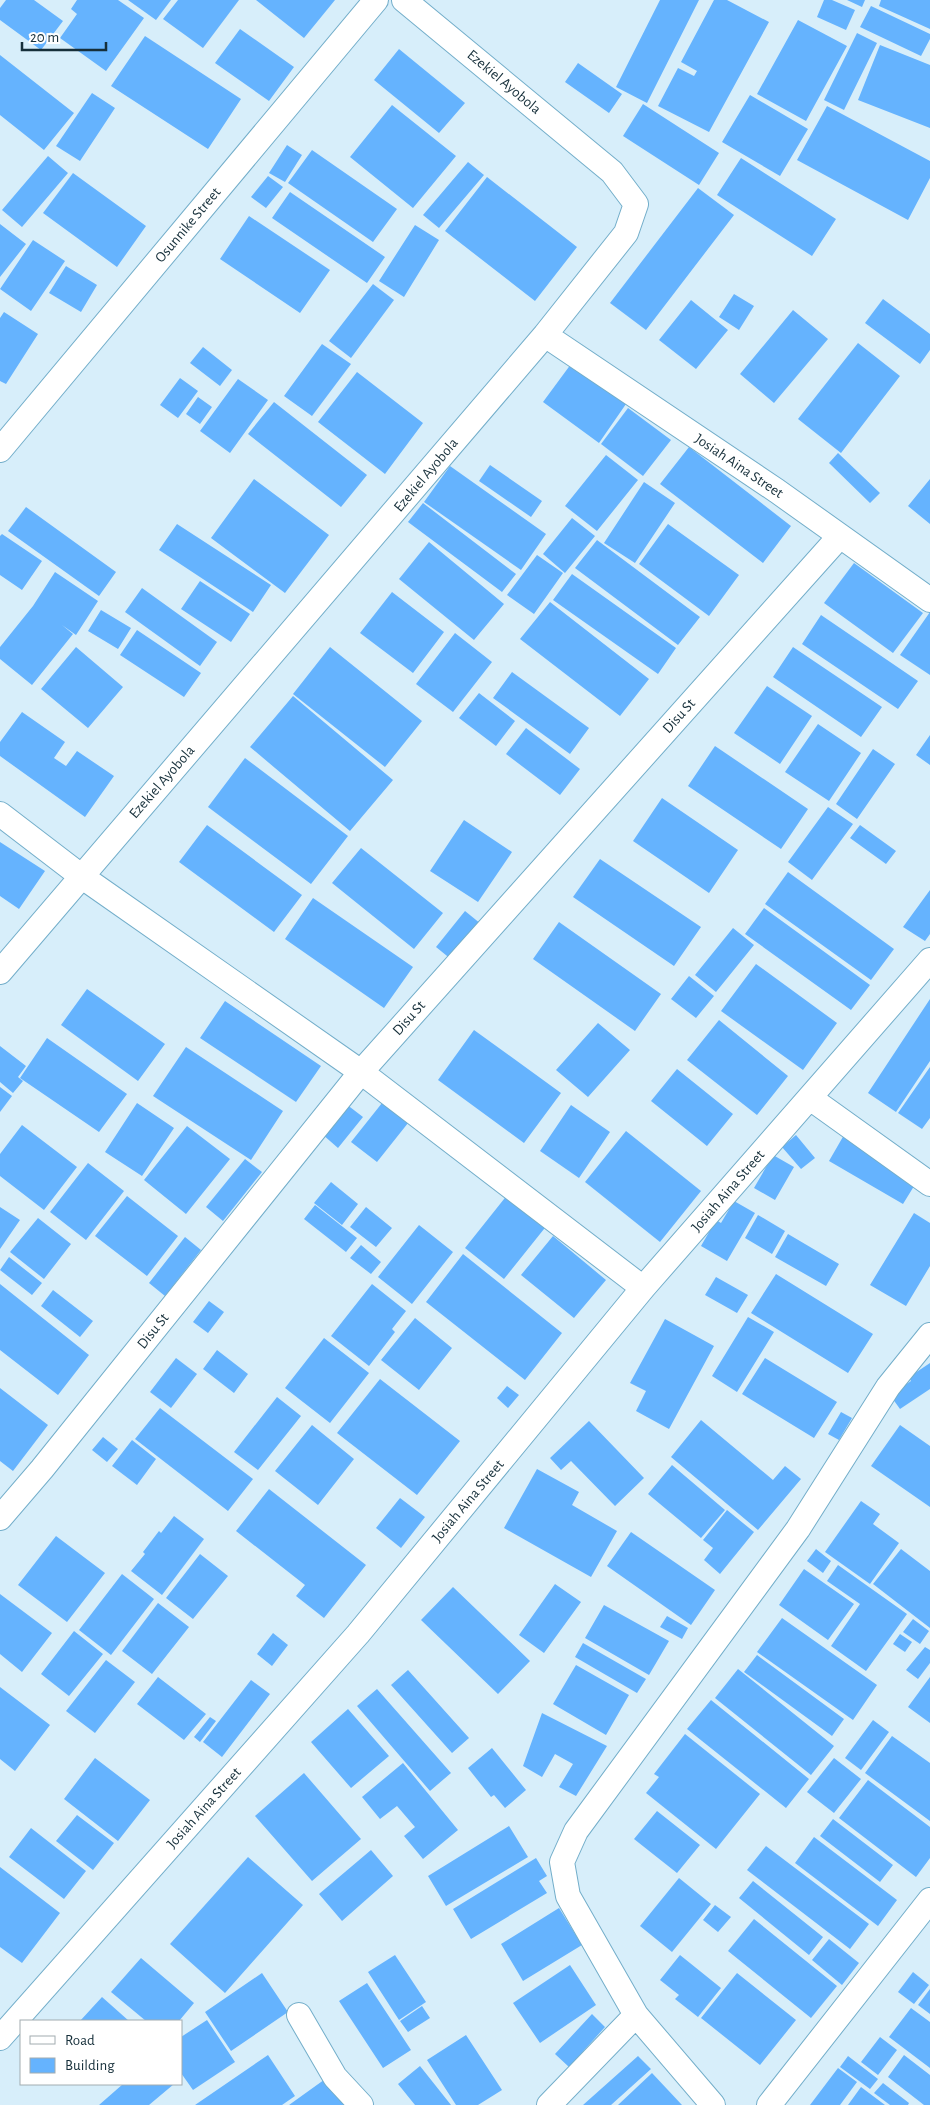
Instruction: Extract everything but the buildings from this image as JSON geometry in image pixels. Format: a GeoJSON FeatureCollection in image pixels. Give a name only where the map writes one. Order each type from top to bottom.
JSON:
{"type":"FeatureCollection","features":[{"type":"Feature","properties":{"kind":"street","name":"Osunnike Street"},"geometry":{"type":"LineString","coordinates":[[0,450],[376,0]]}},
{"type":"Feature","properties":{"kind":"street","name":"Ezekiel Ayobola"},"geometry":{"type":"LineString","coordinates":[[0,972],[545,335],[626,233],[636,204],[612,172],[404,0]]}},
{"type":"Feature","properties":{"kind":"street","name":"Josiah Aina Street"},"geometry":{"type":"LineString","coordinates":[[545,335],[777,491],[930,600]]}},
{"type":"Feature","properties":{"kind":"street","name":"Disu St"},"geometry":{"type":"LineString","coordinates":[[0,1518],[42,1469],[361,1072],[840,536]]}},
{"type":"Feature","properties":{"kind":"street"},"geometry":{"type":"LineString","coordinates":[[0,814],[81,876],[361,1072],[644,1288]]}},
{"type":"Feature","properties":{"kind":"street","name":"Josiah Aina Street"},"geometry":{"type":"LineString","coordinates":[[0,2038],[358,1634],[644,1288],[930,960]]}},
{"type":"Feature","properties":{"kind":"street"},"geometry":{"type":"LineString","coordinates":[[810,1098],[930,1184]]}},
{"type":"Feature","properties":{"kind":"street"},"geometry":{"type":"LineString","coordinates":[[713,2105],[636,2015],[568,1896],[562,1862],[576,1831],[798,1529],[888,1387],[930,1335]]}},
{"type":"Feature","properties":{"kind":"street"},"geometry":{"type":"LineString","coordinates":[[769,2105],[930,1900]]}},
{"type":"Feature","properties":{"kind":"street"},"geometry":{"type":"LineString","coordinates":[[299,2015],[335,2077],[361,2105]]}},
{"type":"Feature","properties":{"kind":"street"},"geometry":{"type":"LineString","coordinates":[[549,2105],[636,2015]]}}]}
